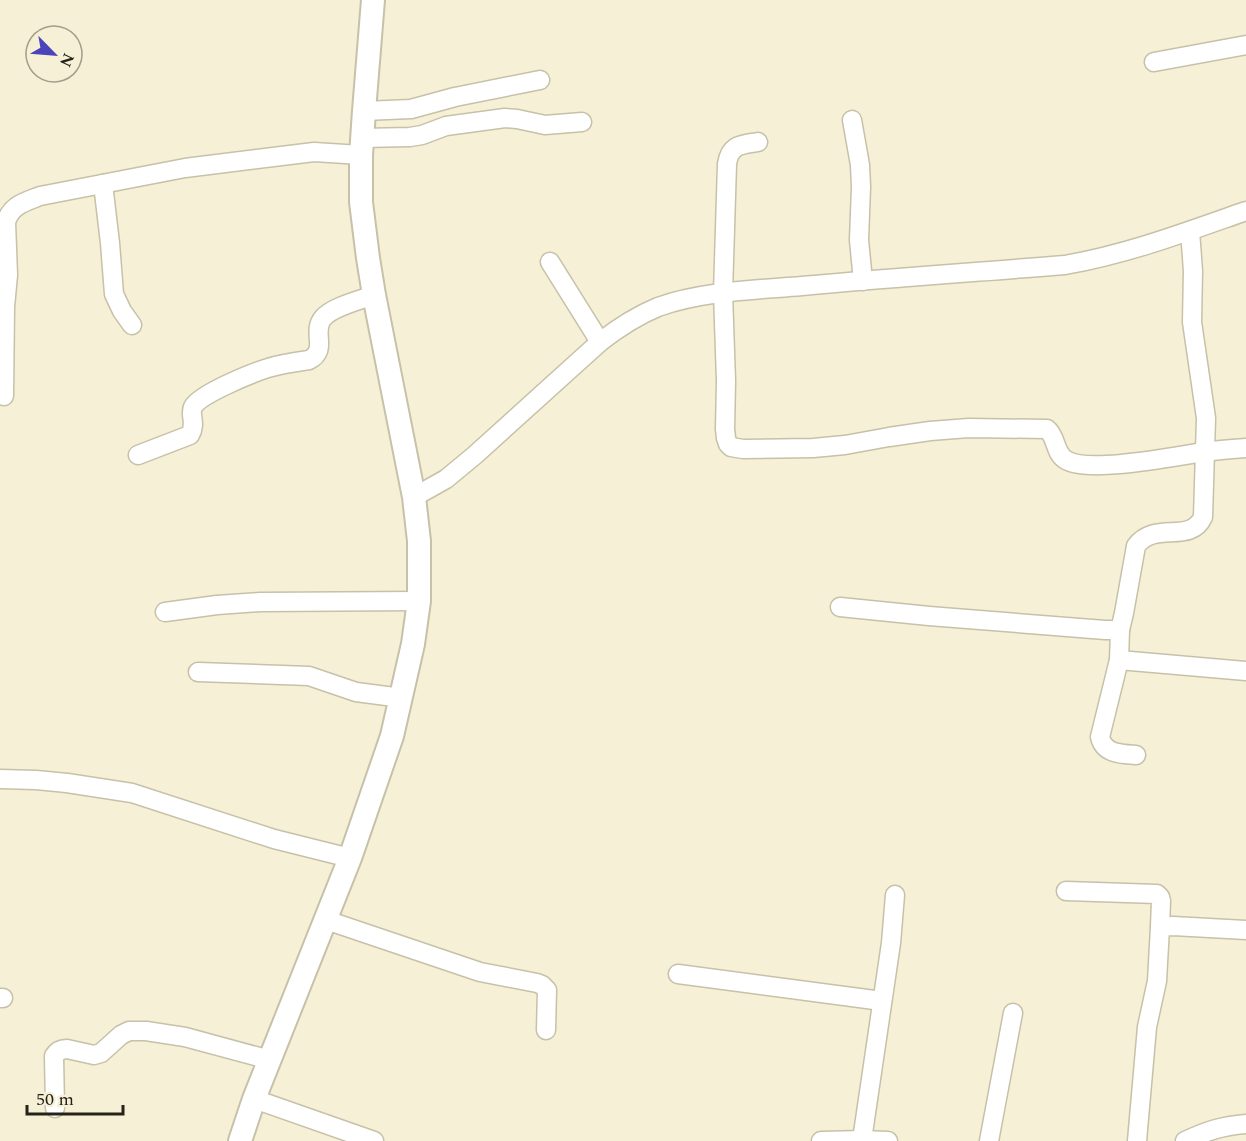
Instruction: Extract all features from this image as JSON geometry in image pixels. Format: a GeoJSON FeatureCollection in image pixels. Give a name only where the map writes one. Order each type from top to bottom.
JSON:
{"type":"FeatureCollection","features":[{"type":"Feature","properties":{"kind":"main road"},"geometry":{"type":"LineString","coordinates":[[240,1141],[254,1099],[350,858],[392,736],[413,644],[419,601],[419,541],[414,497],[374,295],[361,202],[364,111],[373,0]]}},
{"type":"Feature","properties":{"kind":"street"},"geometry":{"type":"LineString","coordinates":[[1154,62],[1246,45]]}},
{"type":"Feature","properties":{"kind":"street"},"geometry":{"type":"LineString","coordinates":[[364,111],[411,109],[454,97],[540,80]]}},
{"type":"Feature","properties":{"kind":"street"},"geometry":{"type":"LineString","coordinates":[[4,396],[3,307],[8,275],[6,222],[8,214],[20,204],[40,196],[185,168],[362,147],[422,135],[446,126],[505,118],[545,125],[582,122]]}},
{"type":"Feature","properties":{"kind":"street"},"geometry":{"type":"LineString","coordinates":[[852,120],[860,165],[859,230],[863,281]]}},
{"type":"Feature","properties":{"kind":"street"},"geometry":{"type":"LineString","coordinates":[[758,142],[738,146],[729,155],[723,293],[725,429],[728,444],[736,448],[813,448],[845,446],[930,431],[969,428],[1031,428],[1050,431],[1056,448],[1064,459],[1080,464],[1135,463],[1246,448]]}},
{"type":"Feature","properties":{"kind":"street"},"geometry":{"type":"LineString","coordinates":[[103,184],[114,294],[132,325]]}},
{"type":"Feature","properties":{"kind":"street"},"geometry":{"type":"LineString","coordinates":[[414,497],[446,479],[600,342],[620,327],[659,307],[723,293],[1065,265],[1096,260],[1124,253],[1246,211]]}},
{"type":"Feature","properties":{"kind":"street"},"geometry":{"type":"LineString","coordinates":[[1136,755],[1117,753],[1105,748],[1100,737],[1119,660],[1120,630],[1136,546],[1146,536],[1191,530],[1199,525],[1203,518],[1206,418],[1192,322],[1193,271],[1190,231]]}},
{"type":"Feature","properties":{"kind":"street"},"geometry":{"type":"LineString","coordinates":[[550,262],[600,342]]}},
{"type":"Feature","properties":{"kind":"street"},"geometry":{"type":"LineString","coordinates":[[138,455],[190,435],[194,427],[193,407],[210,394],[239,379],[268,368],[315,357],[318,353],[319,324],[323,318],[334,310],[374,295]]}},
{"type":"Feature","properties":{"kind":"street"},"geometry":{"type":"LineString","coordinates":[[165,612],[260,602],[419,601]]}},
{"type":"Feature","properties":{"kind":"street"},"geometry":{"type":"LineString","coordinates":[[840,607],[964,619],[1120,630]]}},
{"type":"Feature","properties":{"kind":"street"},"geometry":{"type":"LineString","coordinates":[[1119,660],[1246,671]]}},
{"type":"Feature","properties":{"kind":"street"},"geometry":{"type":"LineString","coordinates":[[198,672],[309,676],[356,692],[402,698]]}},
{"type":"Feature","properties":{"kind":"street"},"geometry":{"type":"LineString","coordinates":[[0,779],[67,783],[132,793],[274,838],[350,858]]}},
{"type":"Feature","properties":{"kind":"street"},"geometry":{"type":"LineString","coordinates":[[1066,891],[1156,894],[1160,897],[1158,981],[1147,1027],[1137,1141]]}},
{"type":"Feature","properties":{"kind":"street"},"geometry":{"type":"LineString","coordinates":[[862,1140],[896,895]]}},
{"type":"Feature","properties":{"kind":"street"},"geometry":{"type":"LineString","coordinates":[[326,920],[480,972],[542,985],[547,990],[546,1030]]}},
{"type":"Feature","properties":{"kind":"street"},"geometry":{"type":"LineString","coordinates":[[1160,927],[1246,930]]}},
{"type":"Feature","properties":{"kind":"street"},"geometry":{"type":"LineString","coordinates":[[678,974],[882,1001]]}},
{"type":"Feature","properties":{"kind":"street"},"geometry":{"type":"LineString","coordinates":[[989,1141],[1013,1013]]}},
{"type":"Feature","properties":{"kind":"street"},"geometry":{"type":"LineString","coordinates":[[55,1108],[54,1056],[56,1053],[67,1049],[94,1055],[101,1053],[129,1031],[146,1031],[185,1037],[270,1060]]}},
{"type":"Feature","properties":{"kind":"street"},"geometry":{"type":"LineString","coordinates":[[254,1099],[374,1141]]}},
{"type":"Feature","properties":{"kind":"street"},"geometry":{"type":"LineString","coordinates":[[1185,1141],[1217,1128],[1246,1124]]}},
{"type":"Feature","properties":{"kind":"street"},"geometry":{"type":"LineString","coordinates":[[821,1141],[888,1141]]}}]}
